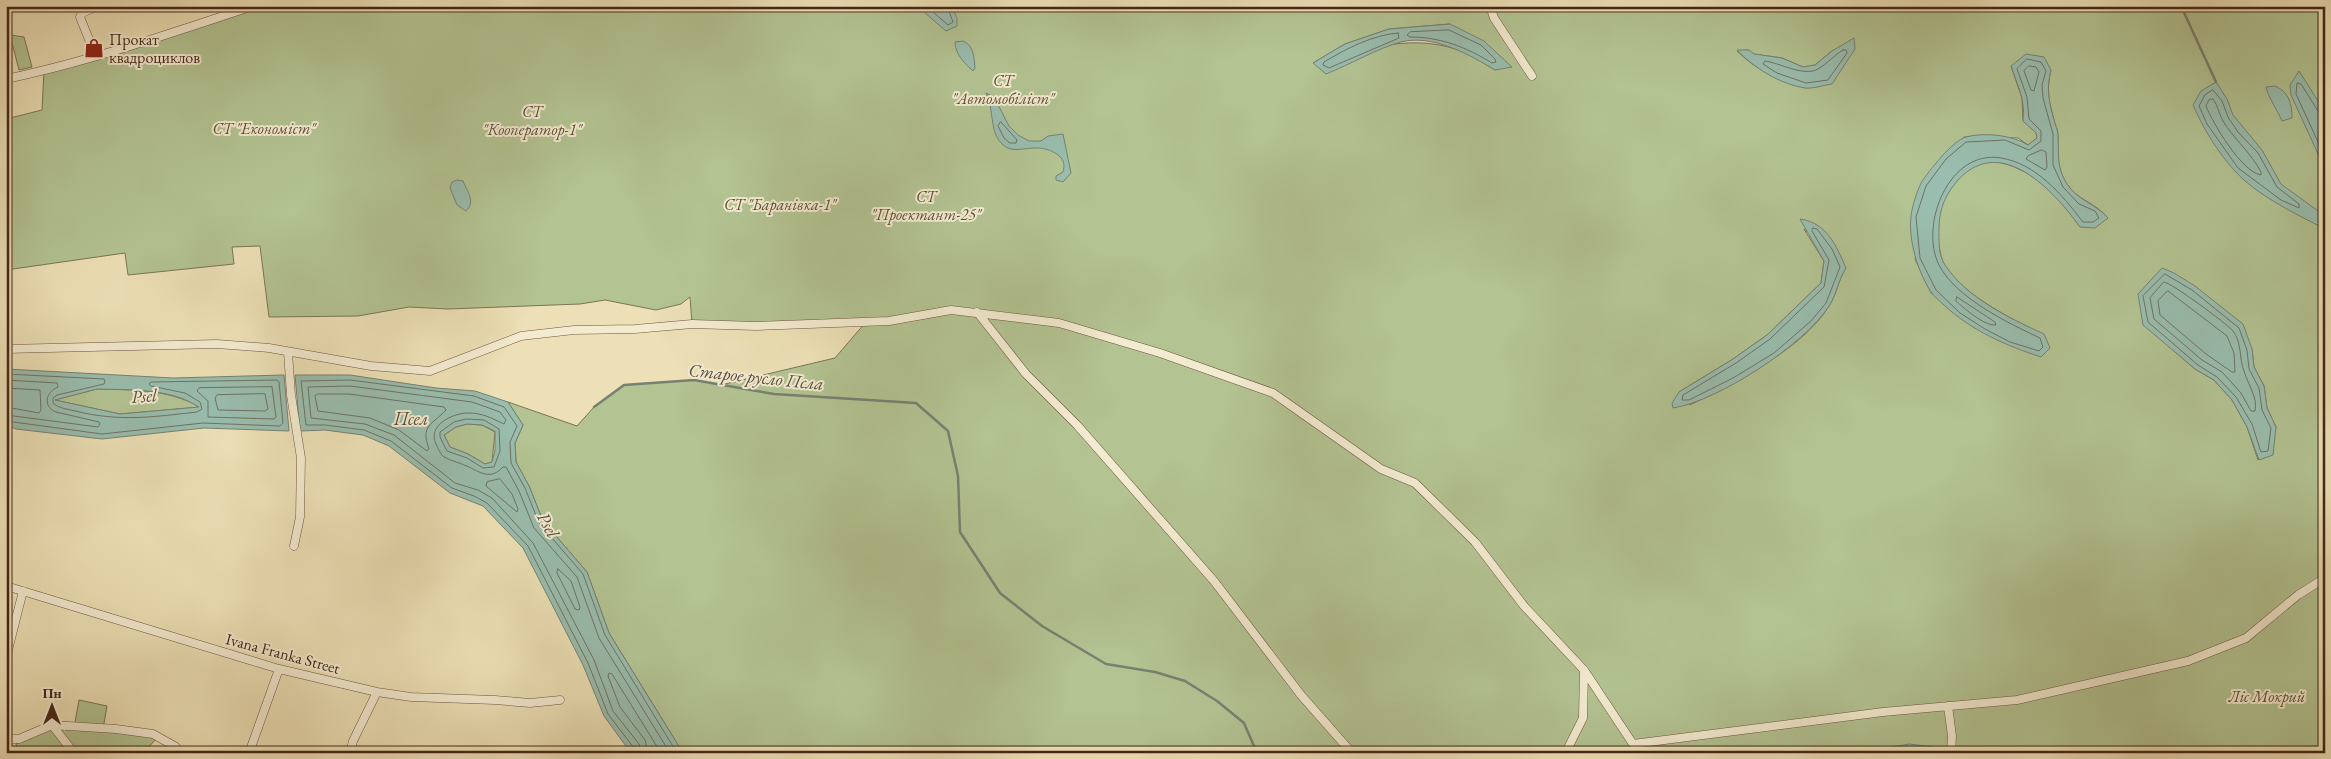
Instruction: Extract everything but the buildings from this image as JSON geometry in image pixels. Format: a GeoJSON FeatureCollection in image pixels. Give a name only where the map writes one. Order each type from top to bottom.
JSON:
{"type":"FeatureCollection","features":[{"type":"Feature","properties":{"kind":"street"},"geometry":{"type":"LineString","coordinates":[[92,56],[92,47],[80,17],[82,13],[98,6]]}},
{"type":"Feature","properties":{"kind":"street"},"geometry":{"type":"LineString","coordinates":[[6,79],[44,71],[253,6]]}},
{"type":"Feature","properties":{"kind":"street"},"geometry":{"type":"LineString","coordinates":[[1490,6],[1494,18],[1530,70],[1532,76]]}},
{"type":"Feature","properties":{"kind":"street"},"geometry":{"type":"LineString","coordinates":[[6,349],[217,344],[288,352],[371,366],[430,370],[521,336],[574,330],[635,329],[692,324],[756,326],[889,321],[951,310],[1059,323],[1160,353],[1273,394],[1381,469],[1415,483],[1475,542],[1524,606],[1584,670],[1633,744],[1883,712],[2018,700],[2188,662],[2246,638],[2298,596],[2325,578]]}},
{"type":"Feature","properties":{"kind":"street"},"geometry":{"type":"LineString","coordinates":[[977,312],[1026,374],[1077,425],[1214,581],[1301,695],[1352,753]]}},
{"type":"Feature","properties":{"kind":"street"},"geometry":{"type":"LineString","coordinates":[[288,352],[291,395],[300,458],[300,517],[294,546]]}},
{"type":"Feature","properties":{"kind":"street","name":"Ivana Franka Street"},"geometry":{"type":"LineString","coordinates":[[6,586],[279,669],[378,692],[411,697],[530,703],[560,700]]}},
{"type":"Feature","properties":{"kind":"street"},"geometry":{"type":"LineString","coordinates":[[6,658],[24,591]]}},
{"type":"Feature","properties":{"kind":"street"},"geometry":{"type":"LineString","coordinates":[[249,753],[279,669]]}},
{"type":"Feature","properties":{"kind":"street"},"geometry":{"type":"LineString","coordinates":[[1561,753],[1566,752],[1583,718],[1584,670]]}},
{"type":"Feature","properties":{"kind":"street"},"geometry":{"type":"LineString","coordinates":[[350,753],[353,741],[378,692]]}},
{"type":"Feature","properties":{"kind":"street"},"geometry":{"type":"LineString","coordinates":[[1948,706],[1952,736],[1951,753]]}},
{"type":"Feature","properties":{"kind":"street"},"geometry":{"type":"LineString","coordinates":[[6,739],[19,739],[52,725],[116,729],[153,734],[176,747]]}},
{"type":"Feature","properties":{"kind":"street"},"geometry":{"type":"LineString","coordinates":[[52,725],[74,753]]}},
{"type":"Feature","properties":{"kind":"street"},"geometry":{"type":"LineString","coordinates":[[6,744],[14,753]]}},
{"type":"Feature","properties":{"kind":"green space"},"geometry":{"type":"Polygon","coordinates":[[[253,6],[2157,6],[2159,8],[2325,6],[2325,753],[683,753],[609,633],[587,572],[543,521],[529,486],[516,462],[515,443],[523,425],[508,402],[577,426],[594,407],[624,385],[694,380],[721,385],[835,358],[865,323],[692,324],[690,297],[681,304],[656,310],[605,300],[580,304],[448,309],[409,307],[358,316],[269,317],[260,246],[232,247],[234,264],[128,275],[125,253],[6,270],[6,119],[42,110],[44,71],[253,6]],[[1450,24],[1389,29],[1345,44],[1313,63],[1371,48],[1410,43],[1429,43],[1468,54],[1495,70],[1450,24]],[[1748,50],[1737,51],[1769,74],[1806,88],[1832,51],[1815,65],[1803,67],[1782,58],[1753,54],[1748,50]],[[2011,66],[2022,98],[2023,121],[2037,133],[2037,138],[2028,145],[2018,138],[1964,137],[1915,259],[1931,293],[2020,323],[1988,305],[1966,289],[1948,271],[1943,262],[1938,241],[1938,226],[1942,205],[1951,187],[1965,172],[1982,163],[2002,163],[2026,173],[2047,188],[2080,227],[2108,218],[2076,194],[2063,178],[2058,160],[2058,133],[2049,95],[2051,70],[2011,66]],[[1804,229],[1824,261],[1821,283],[1767,335],[1733,359],[1679,392],[1690,405],[1746,375],[1785,350],[1803,337],[1829,306],[1846,268],[1804,229]],[[2195,286],[2171,348],[2195,369],[2214,380],[2232,400],[2247,427],[2258,460],[2276,427],[2267,408],[2264,386],[2254,367],[2252,349],[2214,303],[2195,286]]]}},
{"type":"Feature","properties":{"kind":"green space"},"geometry":{"type":"Polygon","coordinates":[[[10,35],[24,37],[32,67],[19,70],[10,35]]]}},
{"type":"Feature","properties":{"kind":"green space"},"geometry":{"type":"Polygon","coordinates":[[[97,389],[137,390],[163,394],[188,401],[200,407],[120,414],[54,400],[97,389]]]}},
{"type":"Feature","properties":{"kind":"green space"},"geometry":{"type":"Polygon","coordinates":[[[467,424],[482,425],[495,432],[492,462],[485,464],[468,454],[450,447],[444,435],[456,427],[467,424]]]}},
{"type":"Feature","properties":{"kind":"green space"},"geometry":{"type":"Polygon","coordinates":[[[79,700],[107,706],[103,729],[157,738],[143,753],[17,753],[16,744],[51,728],[74,728],[79,700]]]}},
{"type":"Feature","properties":{"kind":"water"},"geometry":{"type":"Polygon","coordinates":[[[917,6],[951,6],[957,18],[957,26],[946,31],[917,6]]]}},
{"type":"Feature","properties":{"kind":"water"},"geometry":{"type":"Polygon","coordinates":[[[1450,24],[1484,41],[1512,67],[1495,70],[1450,47],[1438,43],[1413,40],[1383,48],[1326,74],[1313,63],[1345,44],[1389,29],[1450,24]]]}},
{"type":"Feature","properties":{"kind":"water"},"geometry":{"type":"Polygon","coordinates":[[[1854,38],[1855,49],[1832,84],[1811,88],[1796,86],[1777,79],[1759,69],[1737,50],[1749,50],[1754,54],[1782,58],[1803,67],[1815,65],[1832,51],[1854,38]]]}},
{"type":"Feature","properties":{"kind":"water"},"geometry":{"type":"Polygon","coordinates":[[[963,41],[967,43],[973,52],[975,68],[973,71],[964,62],[955,46],[955,42],[963,41]]]}},
{"type":"Feature","properties":{"kind":"water"},"geometry":{"type":"Polygon","coordinates":[[[2026,54],[2044,57],[2051,70],[2049,95],[2058,133],[2059,160],[2063,178],[2076,194],[2108,218],[2095,228],[2080,227],[2042,184],[2026,173],[2009,165],[1992,162],[1975,167],[1959,179],[1950,190],[1940,214],[1939,242],[1941,257],[1945,265],[1965,287],[2003,314],[2044,334],[2050,348],[2041,357],[2002,342],[1978,330],[1935,297],[1926,284],[1918,265],[1910,225],[1912,208],[1921,183],[1941,157],[1961,139],[1973,135],[1998,135],[2015,139],[2028,145],[2037,138],[2036,133],[2023,121],[2022,100],[2011,66],[2026,54]]]}},
{"type":"Feature","properties":{"kind":"water"},"geometry":{"type":"Polygon","coordinates":[[[2299,71],[2325,112],[2325,169],[2291,95],[2290,85],[2299,71]]]}},
{"type":"Feature","properties":{"kind":"water"},"geometry":{"type":"Polygon","coordinates":[[[2216,82],[2227,99],[2233,115],[2262,150],[2281,184],[2325,216],[2325,229],[2253,188],[2234,170],[2216,147],[2193,105],[2201,91],[2216,82]]]}},
{"type":"Feature","properties":{"kind":"water"},"geometry":{"type":"Polygon","coordinates":[[[2275,86],[2287,95],[2292,118],[2282,121],[2266,87],[2275,86]]]}},
{"type":"Feature","properties":{"kind":"water"},"geometry":{"type":"Polygon","coordinates":[[[986,93],[994,97],[1009,126],[1018,135],[1029,141],[1041,141],[1048,136],[1063,134],[1071,173],[1063,182],[1056,180],[1056,176],[1063,172],[1064,167],[1063,160],[1058,155],[1051,151],[1036,148],[1011,149],[1000,142],[994,130],[986,93]]]}},
{"type":"Feature","properties":{"kind":"water"},"geometry":{"type":"Polygon","coordinates":[[[457,180],[463,181],[470,196],[469,208],[466,211],[457,205],[450,188],[452,182],[457,180]]]}},
{"type":"Feature","properties":{"kind":"water"},"geometry":{"type":"Polygon","coordinates":[[[1800,219],[1809,221],[1824,230],[1834,243],[1846,268],[1829,306],[1817,321],[1781,354],[1736,383],[1713,395],[1673,408],[1672,403],[1679,392],[1733,359],[1767,335],[1821,283],[1824,261],[1800,219]]]}},
{"type":"Feature","properties":{"kind":"water"},"geometry":{"type":"Polygon","coordinates":[[[2162,268],[2195,286],[2243,324],[2252,349],[2254,367],[2264,386],[2267,408],[2276,427],[2273,455],[2259,460],[2247,427],[2232,400],[2214,380],[2195,369],[2143,325],[2138,294],[2162,268]]]}},
{"type":"Feature","properties":{"kind":"water"},"geometry":{"type":"Polygon","coordinates":[[[6,369],[173,378],[284,375],[289,431],[204,428],[102,439],[16,429],[6,425],[6,369]],[[97,389],[55,400],[120,414],[199,407],[176,396],[163,393],[97,389]]]}},
{"type":"Feature","properties":{"kind":"water","name":"Псел"},"geometry":{"type":"Polygon","coordinates":[[[295,375],[350,375],[436,388],[475,391],[508,402],[523,425],[515,443],[516,462],[529,486],[543,521],[587,572],[609,633],[683,753],[631,753],[604,716],[583,665],[523,548],[483,506],[450,493],[389,446],[363,435],[325,430],[300,431],[295,375]],[[467,424],[456,427],[444,435],[450,447],[468,454],[485,464],[492,462],[495,450],[495,431],[482,425],[467,424]]]}},
{"type":"Feature","properties":{"kind":"water"},"geometry":{"type":"Polygon","coordinates":[[[1909,744],[1933,747],[1932,753],[1880,753],[1887,748],[1909,744]]]}},
{"type":"Feature","properties":{"kind":"waterway"},"geometry":{"type":"LineString","coordinates":[[2181,6],[2216,82]]}},
{"type":"Feature","properties":{"kind":"waterway","name":"Старое русло Псла"},"geometry":{"type":"LineString","coordinates":[[594,407],[624,385],[694,380],[774,394],[916,403],[948,431],[958,476],[960,532],[1000,593],[1042,626],[1106,664],[1155,672],[1185,681],[1217,701],[1244,723],[1257,753]]}},
{"type":"Feature","properties":{"kind":"place","name":"Прокат квадроциклов"},"geometry":{"type":"Point","coordinates":[94,48]}},
{"type":"Feature","properties":{"kind":"park label","name":"СТ \"Автомобіліст\""},"geometry":{"type":"Point","coordinates":[1003,89]}},
{"type":"Feature","properties":{"kind":"park label","name":"СТ \"Кооператор-1\""},"geometry":{"type":"Point","coordinates":[532,120]}},
{"type":"Feature","properties":{"kind":"park label","name":"СТ \"Економіст\""},"geometry":{"type":"Point","coordinates":[264,128]}},
{"type":"Feature","properties":{"kind":"park label","name":"СТ \"Баранівка-1\""},"geometry":{"type":"Point","coordinates":[780,204]}},
{"type":"Feature","properties":{"kind":"park label","name":"СТ \"Проектант-25\""},"geometry":{"type":"Point","coordinates":[926,205]}},
{"type":"Feature","properties":{"kind":"park label","name":"Ліс Мокрий"},"geometry":{"type":"Point","coordinates":[2267,696]}},
{"type":"Feature","properties":{"kind":"water label","name":"Psel"},"geometry":{"type":"Point","coordinates":[144,396]}},
{"type":"Feature","properties":{"kind":"water label","name":"Psel"},"geometry":{"type":"Point","coordinates":[548,525]}}]}
